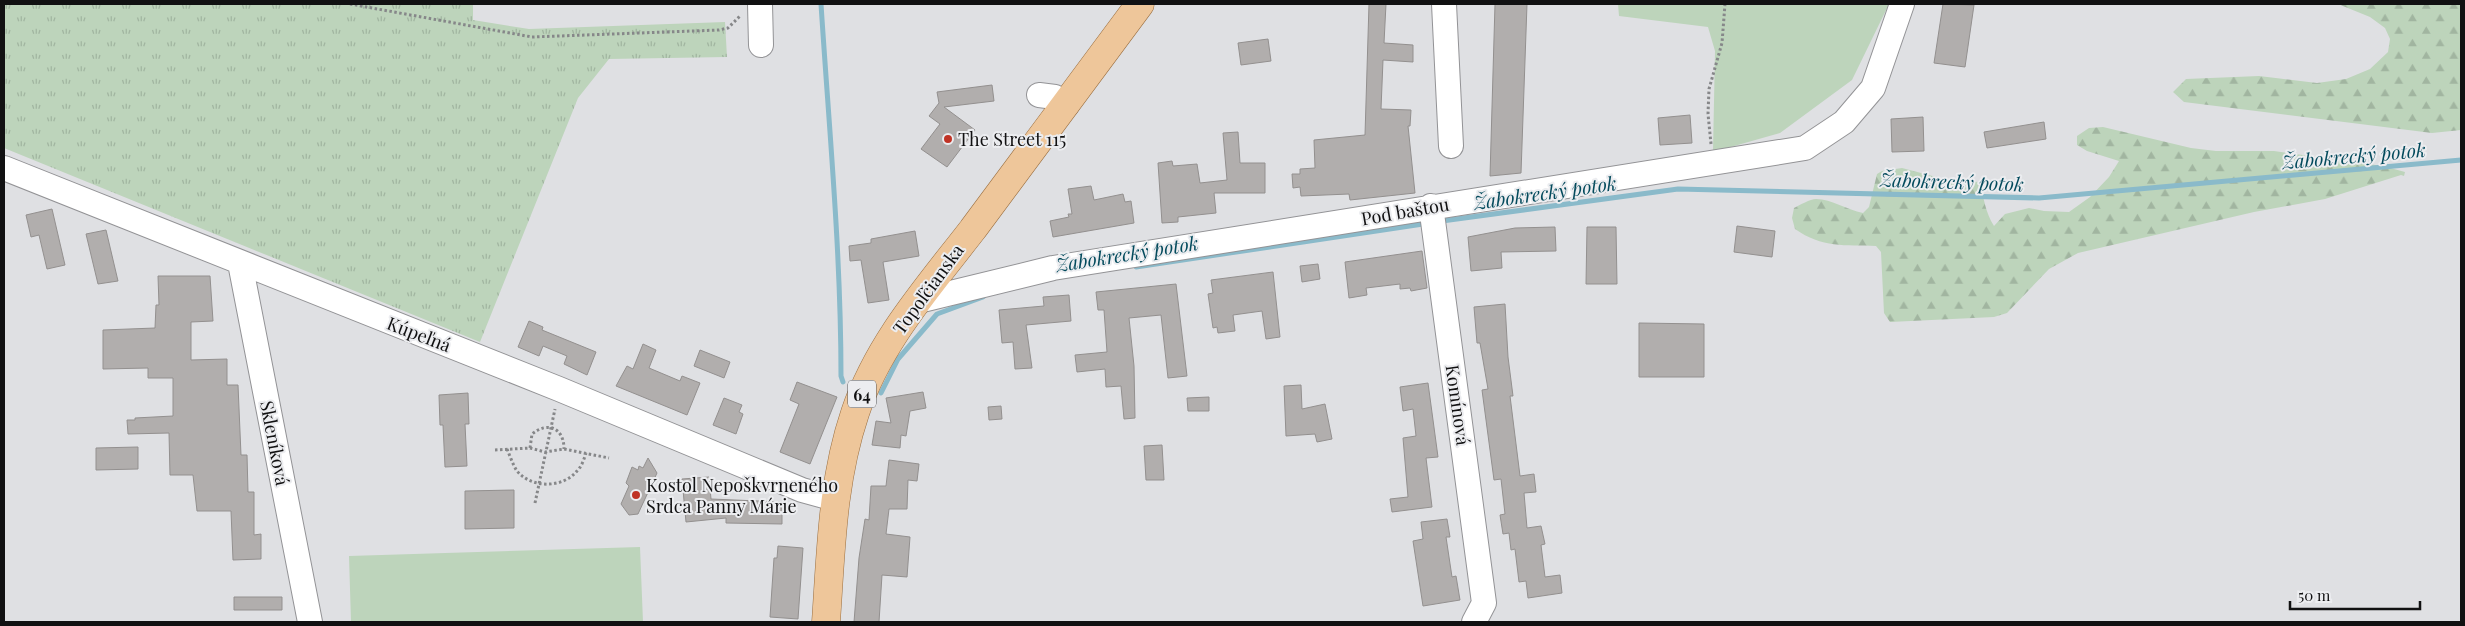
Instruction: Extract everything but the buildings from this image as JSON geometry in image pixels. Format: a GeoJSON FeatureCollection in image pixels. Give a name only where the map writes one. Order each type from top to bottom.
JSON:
{"type":"FeatureCollection","features":[{"type":"Feature","properties":{"kind":"main road","name":"Topoľčianska"},"geometry":{"type":"LineString","coordinates":[[826,622],[835,499],[846,440],[864,388],[884,349],[918,301],[1067,105],[1140,4]]}},
{"type":"Feature","properties":{"kind":"street"},"geometry":{"type":"LineString","coordinates":[[1444,4],[1451,146]]}},
{"type":"Feature","properties":{"kind":"street","name":"Pod baštou"},"geometry":{"type":"LineString","coordinates":[[918,301],[1053,268],[1282,233],[1431,206],[1806,148],[1844,122],[1873,88],[1902,4]]}},
{"type":"Feature","properties":{"kind":"street"},"geometry":{"type":"LineString","coordinates":[[751,7],[761,45]]}},
{"type":"Feature","properties":{"kind":"street"},"geometry":{"type":"LineString","coordinates":[[1039,95],[1055,97],[1067,105]]}},
{"type":"Feature","properties":{"kind":"street","name":"Kúpeľná"},"geometry":{"type":"LineString","coordinates":[[4,168],[559,389],[802,490],[835,499]]}},
{"type":"Feature","properties":{"kind":"street","name":"Komínová"},"geometry":{"type":"LineString","coordinates":[[1431,206],[1479,612]]}},
{"type":"Feature","properties":{"kind":"street","name":"Skleníková"},"geometry":{"type":"LineString","coordinates":[[240,263],[310,622]]}},
{"type":"Feature","properties":{"kind":"path"},"geometry":{"type":"LineString","coordinates":[[350,4],[532,37],[720,30],[736,22],[751,7]]}},
{"type":"Feature","properties":{"kind":"path"},"geometry":{"type":"LineString","coordinates":[[1713,162],[1708,114],[1710,89],[1722,43],[1725,4]]}},
{"type":"Feature","properties":{"kind":"path"},"geometry":{"type":"LineString","coordinates":[[535,503],[559,389]]}},
{"type":"Feature","properties":{"kind":"path"},"geometry":{"type":"LineString","coordinates":[[530,448],[532,434],[539,428],[551,427],[563,437],[564,449]]}},
{"type":"Feature","properties":{"kind":"path"},"geometry":{"type":"LineString","coordinates":[[495,450],[530,448],[546,452],[564,449],[609,458]]}},
{"type":"Feature","properties":{"kind":"path"},"geometry":{"type":"LineString","coordinates":[[507,449],[517,470],[526,479],[539,484],[564,481],[577,472],[586,453]]}},
{"type":"Feature","properties":{"kind":"green space"},"geometry":{"type":"Polygon","coordinates":[[[4,4],[473,4],[473,20],[529,29],[725,22],[727,57],[609,59],[578,98],[480,342],[4,148],[4,4]]]}},
{"type":"Feature","properties":{"kind":"green space"},"geometry":{"type":"Polygon","coordinates":[[[1618,4],[1889,4],[1852,80],[1780,133],[1713,152],[1715,51],[1708,27],[1619,16],[1618,4]]]}},
{"type":"Feature","properties":{"kind":"green space"},"geometry":{"type":"Polygon","coordinates":[[[2338,4],[2460,4],[2461,130],[2432,133],[2184,102],[2173,92],[2186,79],[2259,76],[2317,83],[2346,79],[2370,69],[2388,52],[2390,39],[2385,28],[2370,17],[2338,4]]]}},
{"type":"Feature","properties":{"kind":"green space"},"geometry":{"type":"Polygon","coordinates":[[[2103,127],[2191,148],[2216,151],[2274,151],[2383,166],[2405,172],[2404,176],[2401,175],[2325,199],[2254,212],[2078,253],[2049,269],[2007,313],[1994,317],[1890,322],[1884,313],[1881,252],[1876,246],[1824,242],[1815,240],[1795,229],[1792,218],[1794,208],[1814,199],[1822,199],[1863,213],[1869,207],[1877,174],[1882,171],[1902,168],[1944,179],[1979,182],[1994,226],[2005,214],[2029,208],[2069,212],[2090,197],[2109,177],[2119,161],[2087,151],[2077,145],[2077,136],[2089,128],[2103,127]]]}},
{"type":"Feature","properties":{"kind":"green space"},"geometry":{"type":"Polygon","coordinates":[[[640,547],[643,622],[351,622],[349,556],[640,547]]]}},
{"type":"Feature","properties":{"kind":"waterway","name":"Žabokrecký potok"},"geometry":{"type":"LineString","coordinates":[[821,4],[837,236],[841,376],[843,382]]}},
{"type":"Feature","properties":{"kind":"waterway","name":"Žabokrecký potok"},"geometry":{"type":"LineString","coordinates":[[1442,221],[1678,189],[2039,198],[2461,160]]}},
{"type":"Feature","properties":{"kind":"waterway","name":"Žabokrecký potok"},"geometry":{"type":"LineString","coordinates":[[1136,267],[1423,224]]}},
{"type":"Feature","properties":{"kind":"waterway","name":"Žabokrecký potok"},"geometry":{"type":"LineString","coordinates":[[881,393],[898,359],[937,314],[983,297]]}},
{"type":"Feature","properties":{"kind":"place","name":"The Street 115"},"geometry":{"type":"Point","coordinates":[948,139]}},
{"type":"Feature","properties":{"kind":"place","name":"Kostol Nepoškvrneného Srdca Panny Márie"},"geometry":{"type":"Point","coordinates":[636,495]}}]}
